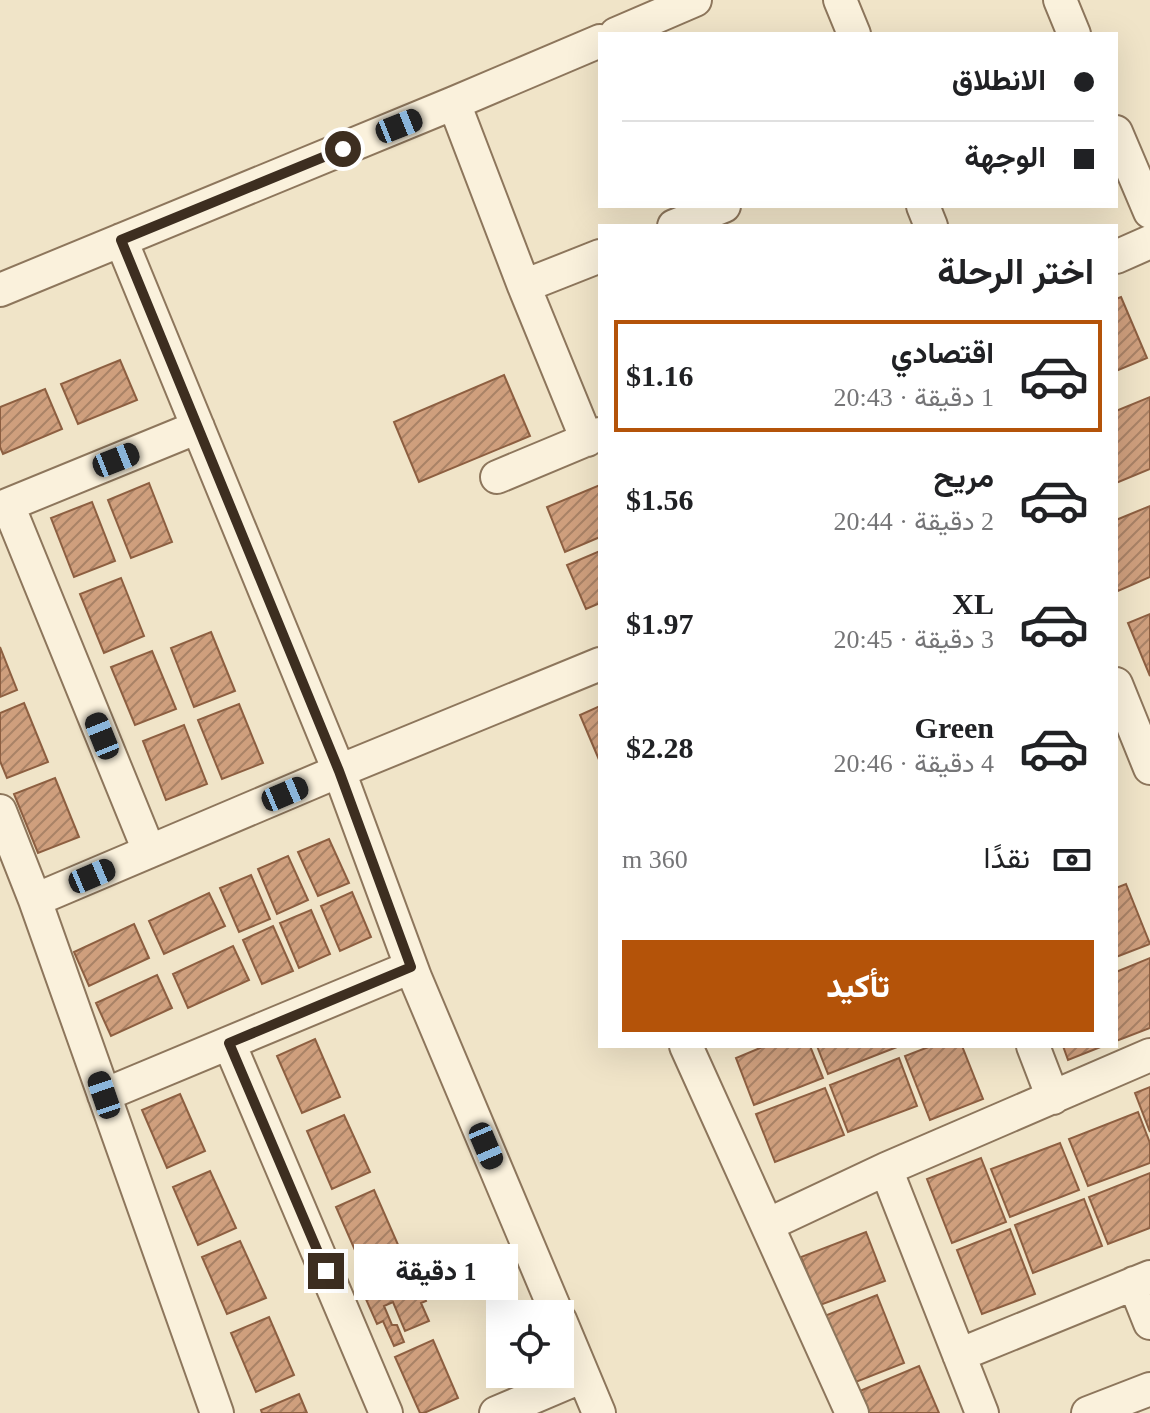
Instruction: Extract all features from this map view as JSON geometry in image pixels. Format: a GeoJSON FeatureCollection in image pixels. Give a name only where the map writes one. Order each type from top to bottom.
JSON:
{"type":"FeatureCollection","features":[{"type":"Feature","properties":{"kind":"street"},"geometry":{"type":"LineString","coordinates":[[621,32],[695,0]]}},
{"type":"Feature","properties":{"kind":"street"},"geometry":{"type":"LineString","coordinates":[[840,0],[853,32]]}},
{"type":"Feature","properties":{"kind":"street"},"geometry":{"type":"LineString","coordinates":[[1060,0],[1073,32]]}},
{"type":"Feature","properties":{"kind":"street"},"geometry":{"type":"LineString","coordinates":[[0,290],[598,42]]}},
{"type":"Feature","properties":{"kind":"street"},"geometry":{"type":"LineString","coordinates":[[454,103],[524,286],[594,437],[497,477]]}},
{"type":"Feature","properties":{"kind":"street"},"geometry":{"type":"LineString","coordinates":[[1118,137],[1150,212]]}},
{"type":"Feature","properties":{"kind":"street"},"geometry":{"type":"LineString","coordinates":[[682,224],[722,214]]}},
{"type":"Feature","properties":{"kind":"street"},"geometry":{"type":"LineString","coordinates":[[121,240],[339,771],[411,967],[551,1300]]}},
{"type":"Feature","properties":{"kind":"street"},"geometry":{"type":"LineString","coordinates":[[1118,256],[1150,242]]}},
{"type":"Feature","properties":{"kind":"street"},"geometry":{"type":"LineString","coordinates":[[524,286],[598,257]]}},
{"type":"Feature","properties":{"kind":"street"},"geometry":{"type":"LineString","coordinates":[[149,851],[4,506],[198,427]]}},
{"type":"Feature","properties":{"kind":"street"},"geometry":{"type":"LineString","coordinates":[[35,900],[598,665]]}},
{"type":"Feature","properties":{"kind":"street"},"geometry":{"type":"LineString","coordinates":[[1118,687],[1142,725],[1150,768]]}},
{"type":"Feature","properties":{"kind":"street"},"geometry":{"type":"LineString","coordinates":[[0,811],[35,900],[217,1413]]}},
{"type":"Feature","properties":{"kind":"street"},"geometry":{"type":"LineString","coordinates":[[104,1095],[411,967]]}},
{"type":"Feature","properties":{"kind":"street"},"geometry":{"type":"LineString","coordinates":[[229,1043],[386,1413]]}},
{"type":"Feature","properties":{"kind":"street"},"geometry":{"type":"LineString","coordinates":[[687,1048],[852,1413]]}},
{"type":"Feature","properties":{"kind":"street"},"geometry":{"type":"LineString","coordinates":[[1034,1048],[1053,1098]]}},
{"type":"Feature","properties":{"kind":"street"},"geometry":{"type":"LineString","coordinates":[[767,1225],[886,1169],[1150,1055]]}},
{"type":"Feature","properties":{"kind":"street"},"geometry":{"type":"LineString","coordinates":[[886,1169],[982,1413]]}},
{"type":"Feature","properties":{"kind":"street"},"geometry":{"type":"LineString","coordinates":[[959,1355],[1142,1280],[1150,1323]]}},
{"type":"Feature","properties":{"kind":"street"},"geometry":{"type":"LineString","coordinates":[[574,1354],[599,1413]]}},
{"type":"Feature","properties":{"kind":"street"},"geometry":{"type":"LineString","coordinates":[[496,1413],[583,1376]]}},
{"type":"Feature","properties":{"kind":"street"},"geometry":{"type":"LineString","coordinates":[[1088,1413],[1150,1389]]}},
{"type":"Feature","properties":{"kind":"building"},"geometry":{"type":"Polygon","coordinates":[[[1121,297],[1147,358],[1118,370],[1118,298],[1121,297]]]}},
{"type":"Feature","properties":{"kind":"building"},"geometry":{"type":"Polygon","coordinates":[[[120,360],[137,400],[78,424],[61,384],[120,360]]]}},
{"type":"Feature","properties":{"kind":"building"},"geometry":{"type":"Polygon","coordinates":[[[504,375],[530,436],[419,482],[394,422],[504,375]]]}},
{"type":"Feature","properties":{"kind":"building"},"geometry":{"type":"Polygon","coordinates":[[[45,389],[62,429],[3,454],[0,447],[0,407],[45,389]]]}},
{"type":"Feature","properties":{"kind":"building"},"geometry":{"type":"Polygon","coordinates":[[[1150,397],[1150,469],[1118,482],[1118,410],[1150,397]]]}},
{"type":"Feature","properties":{"kind":"building"},"geometry":{"type":"Polygon","coordinates":[[[149,483],[172,542],[131,558],[108,500],[149,483]]]}},
{"type":"Feature","properties":{"kind":"building"},"geometry":{"type":"Polygon","coordinates":[[[598,486],[598,538],[565,552],[547,507],[598,486]]]}},
{"type":"Feature","properties":{"kind":"building"},"geometry":{"type":"Polygon","coordinates":[[[92,502],[115,561],[74,577],[51,518],[92,502]]]}},
{"type":"Feature","properties":{"kind":"building"},"geometry":{"type":"Polygon","coordinates":[[[1150,506],[1150,577],[1118,591],[1118,519],[1150,506]]]}},
{"type":"Feature","properties":{"kind":"building"},"geometry":{"type":"Polygon","coordinates":[[[598,552],[598,604],[586,609],[567,565],[598,552]]]}},
{"type":"Feature","properties":{"kind":"building"},"geometry":{"type":"Polygon","coordinates":[[[121,578],[144,636],[104,653],[80,594],[121,578]]]}},
{"type":"Feature","properties":{"kind":"building"},"geometry":{"type":"Polygon","coordinates":[[[1150,614],[1150,676],[1128,623],[1150,614]]]}},
{"type":"Feature","properties":{"kind":"building"},"geometry":{"type":"Polygon","coordinates":[[[211,632],[235,691],[194,707],[171,648],[211,632]]]}},
{"type":"Feature","properties":{"kind":"building"},"geometry":{"type":"Polygon","coordinates":[[[0,647],[17,690],[0,697],[0,647]]]}},
{"type":"Feature","properties":{"kind":"building"},"geometry":{"type":"Polygon","coordinates":[[[152,651],[176,709],[135,725],[111,667],[152,651]]]}},
{"type":"Feature","properties":{"kind":"building"},"geometry":{"type":"Polygon","coordinates":[[[24,703],[48,762],[7,778],[0,761],[0,713],[24,703]]]}},
{"type":"Feature","properties":{"kind":"building"},"geometry":{"type":"Polygon","coordinates":[[[239,704],[263,763],[222,779],[198,720],[239,704]]]}},
{"type":"Feature","properties":{"kind":"building"},"geometry":{"type":"Polygon","coordinates":[[[598,707],[598,757],[580,715],[598,707]]]}},
{"type":"Feature","properties":{"kind":"building"},"geometry":{"type":"Polygon","coordinates":[[[184,725],[207,784],[166,800],[143,741],[184,725]]]}},
{"type":"Feature","properties":{"kind":"building"},"geometry":{"type":"Polygon","coordinates":[[[55,778],[79,837],[38,853],[14,794],[55,778]]]}},
{"type":"Feature","properties":{"kind":"building"},"geometry":{"type":"Polygon","coordinates":[[[329,839],[349,883],[318,896],[298,852],[329,839]]]}},
{"type":"Feature","properties":{"kind":"building"},"geometry":{"type":"Polygon","coordinates":[[[288,856],[308,900],[277,914],[258,869],[288,856]]]}},
{"type":"Feature","properties":{"kind":"building"},"geometry":{"type":"Polygon","coordinates":[[[251,875],[270,919],[239,932],[220,888],[251,875]]]}},
{"type":"Feature","properties":{"kind":"building"},"geometry":{"type":"Polygon","coordinates":[[[1126,884],[1150,944],[1118,956],[1118,887],[1126,884]]]}},
{"type":"Feature","properties":{"kind":"building"},"geometry":{"type":"Polygon","coordinates":[[[352,892],[371,937],[340,951],[321,906],[352,892]]]}},
{"type":"Feature","properties":{"kind":"building"},"geometry":{"type":"Polygon","coordinates":[[[209,893],[225,926],[164,954],[149,921],[209,893]]]}},
{"type":"Feature","properties":{"kind":"building"},"geometry":{"type":"Polygon","coordinates":[[[311,910],[330,954],[299,968],[280,923],[311,910]]]}},
{"type":"Feature","properties":{"kind":"building"},"geometry":{"type":"Polygon","coordinates":[[[134,924],[149,958],[89,986],[74,952],[134,924]]]}},
{"type":"Feature","properties":{"kind":"building"},"geometry":{"type":"Polygon","coordinates":[[[273,926],[293,971],[262,984],[243,940],[273,926]]]}},
{"type":"Feature","properties":{"kind":"building"},"geometry":{"type":"Polygon","coordinates":[[[233,946],[249,980],[188,1008],[173,974],[233,946]]]}},
{"type":"Feature","properties":{"kind":"building"},"geometry":{"type":"Polygon","coordinates":[[[1150,958],[1150,1028],[1118,1040],[1118,971],[1150,958]]]}},
{"type":"Feature","properties":{"kind":"building"},"geometry":{"type":"Polygon","coordinates":[[[157,975],[172,1008],[111,1036],[96,1003],[157,975]]]}},
{"type":"Feature","properties":{"kind":"building"},"geometry":{"type":"Polygon","coordinates":[[[315,1039],[340,1097],[302,1113],[277,1056],[315,1039]]]}},
{"type":"Feature","properties":{"kind":"building"},"geometry":{"type":"Polygon","coordinates":[[[760,1048],[811,1048],[823,1078],[754,1105],[736,1058],[760,1048]]]}},
{"type":"Feature","properties":{"kind":"building"},"geometry":{"type":"Polygon","coordinates":[[[818,1048],[894,1048],[828,1074],[818,1048]]]}},
{"type":"Feature","properties":{"kind":"building"},"geometry":{"type":"Polygon","coordinates":[[[926,1048],[963,1048],[983,1099],[930,1120],[905,1056],[926,1048]]]}},
{"type":"Feature","properties":{"kind":"building"},"geometry":{"type":"Polygon","coordinates":[[[1064,1048],[1098,1048],[1068,1060],[1064,1048]]]}},
{"type":"Feature","properties":{"kind":"building"},"geometry":{"type":"Polygon","coordinates":[[[899,1058],[917,1106],[848,1132],[830,1085],[899,1058]]]}},
{"type":"Feature","properties":{"kind":"building"},"geometry":{"type":"Polygon","coordinates":[[[1150,1087],[1150,1132],[1135,1093],[1150,1087]]]}},
{"type":"Feature","properties":{"kind":"building"},"geometry":{"type":"Polygon","coordinates":[[[825,1088],[844,1135],[775,1162],[756,1114],[825,1088]]]}},
{"type":"Feature","properties":{"kind":"building"},"geometry":{"type":"Polygon","coordinates":[[[180,1094],[205,1151],[167,1168],[142,1110],[180,1094]]]}},
{"type":"Feature","properties":{"kind":"building"},"geometry":{"type":"Polygon","coordinates":[[[1138,1112],[1150,1143],[1150,1163],[1088,1186],[1069,1139],[1138,1112]]]}},
{"type":"Feature","properties":{"kind":"building"},"geometry":{"type":"Polygon","coordinates":[[[344,1115],[370,1172],[332,1189],[307,1131],[344,1115]]]}},
{"type":"Feature","properties":{"kind":"building"},"geometry":{"type":"Polygon","coordinates":[[[1060,1143],[1079,1190],[1010,1217],[991,1169],[1060,1143]]]}},
{"type":"Feature","properties":{"kind":"building"},"geometry":{"type":"Polygon","coordinates":[[[981,1158],[1006,1222],[952,1243],[927,1179],[981,1158]]]}},
{"type":"Feature","properties":{"kind":"building"},"geometry":{"type":"Polygon","coordinates":[[[210,1171],[236,1228],[198,1245],[173,1187],[210,1171]]]}},
{"type":"Feature","properties":{"kind":"building"},"geometry":{"type":"Polygon","coordinates":[[[1150,1173],[1150,1228],[1108,1244],[1089,1197],[1150,1173]]]}},
{"type":"Feature","properties":{"kind":"building"},"geometry":{"type":"Polygon","coordinates":[[[374,1190],[399,1247],[361,1264],[336,1207],[374,1190]]]}},
{"type":"Feature","properties":{"kind":"building"},"geometry":{"type":"Polygon","coordinates":[[[1084,1199],[1102,1246],[1033,1273],[1015,1225],[1084,1199]]]}},
{"type":"Feature","properties":{"kind":"building"},"geometry":{"type":"Polygon","coordinates":[[[1010,1229],[1035,1294],[982,1314],[957,1250],[1010,1229]]]}},
{"type":"Feature","properties":{"kind":"building"},"geometry":{"type":"Polygon","coordinates":[[[866,1232],[885,1281],[820,1305],[801,1257],[866,1232]]]}},
{"type":"Feature","properties":{"kind":"building"},"geometry":{"type":"Polygon","coordinates":[[[240,1241],[266,1298],[227,1314],[202,1257],[240,1241]]]}},
{"type":"Feature","properties":{"kind":"building"},"geometry":{"type":"Polygon","coordinates":[[[402,1262],[410,1282],[417,1279],[426,1301],[421,1303],[429,1321],[405,1331],[393,1302],[384,1306],[404,1342],[394,1346],[383,1321],[377,1324],[365,1297],[369,1295],[363,1280],[402,1262]]]}},
{"type":"Feature","properties":{"kind":"building"},"geometry":{"type":"Polygon","coordinates":[[[877,1295],[904,1363],[848,1385],[822,1317],[877,1295]]]}},
{"type":"Feature","properties":{"kind":"building"},"geometry":{"type":"Polygon","coordinates":[[[269,1317],[294,1375],[256,1392],[231,1333],[269,1317]]]}},
{"type":"Feature","properties":{"kind":"building"},"geometry":{"type":"Polygon","coordinates":[[[433,1340],[458,1398],[420,1413],[395,1357],[433,1340]]]}},
{"type":"Feature","properties":{"kind":"building"},"geometry":{"type":"Polygon","coordinates":[[[919,1366],[939,1413],[864,1413],[855,1393],[919,1366]]]}},
{"type":"Feature","properties":{"kind":"building"},"geometry":{"type":"Polygon","coordinates":[[[299,1394],[307,1413],[262,1413],[261,1410],[299,1394]]]}},
{"type":"Feature","properties":{"kind":"route"},"geometry":{"type":"LineString","coordinates":[[326,1271],[229,1043],[411,967],[339,771],[121,240],[343,149]]}}]}
